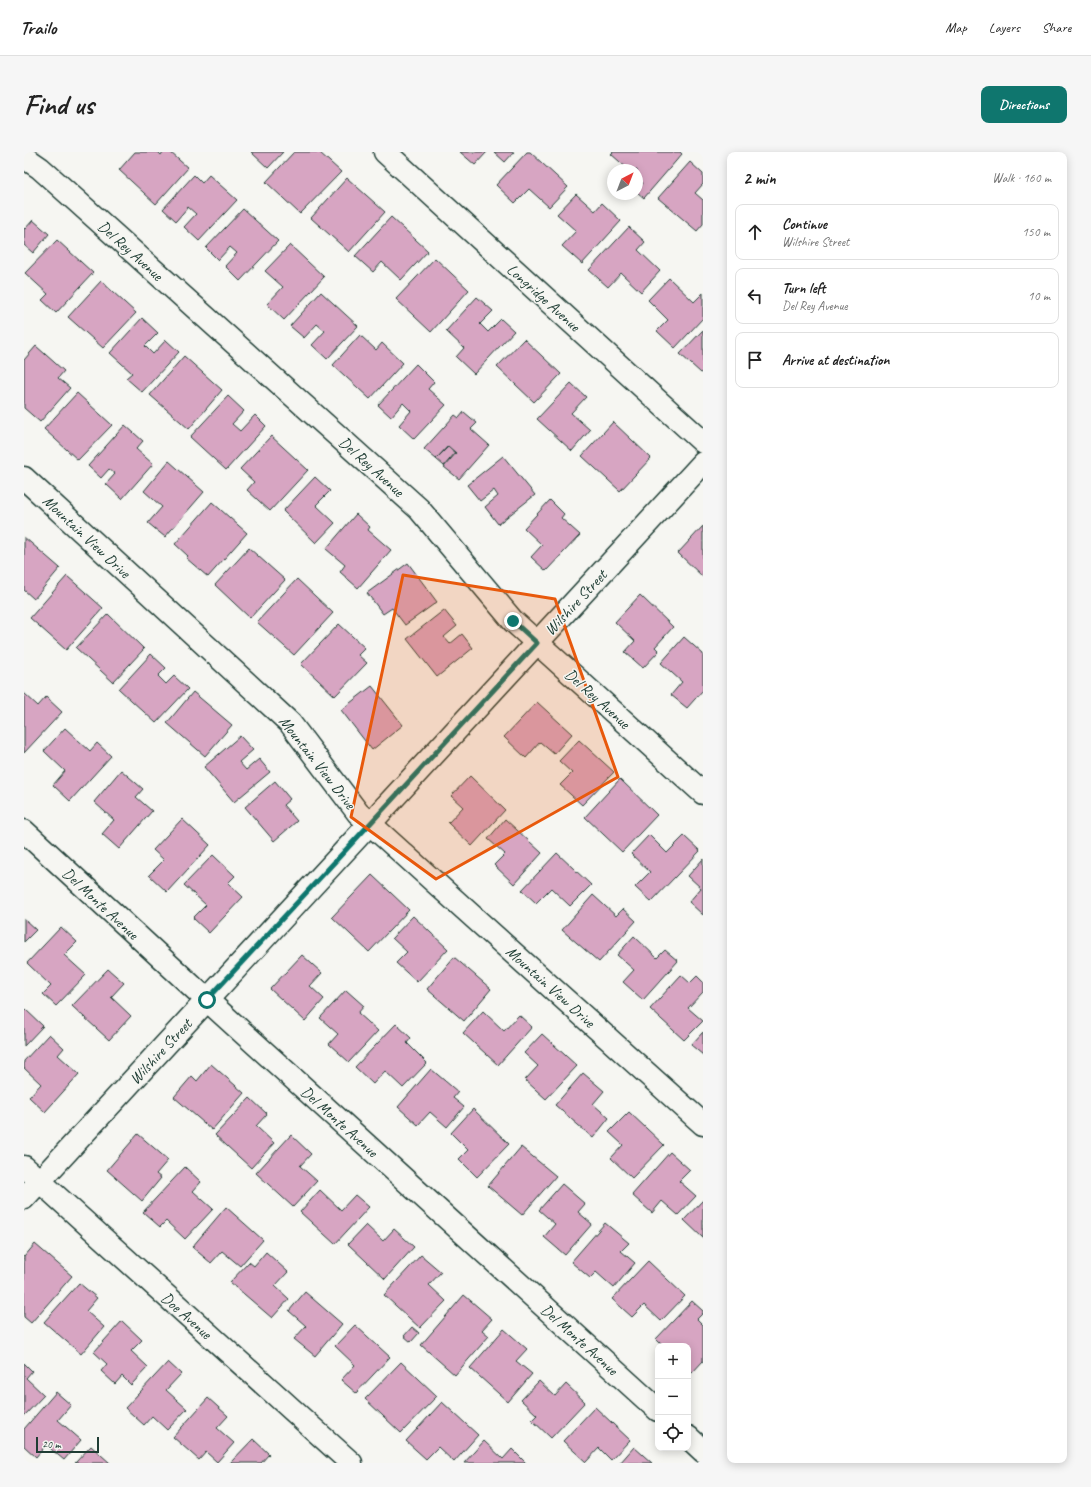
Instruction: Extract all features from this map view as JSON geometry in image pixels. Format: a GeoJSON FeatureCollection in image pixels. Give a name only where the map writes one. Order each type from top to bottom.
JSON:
{"type":"FeatureCollection","features":[{"type":"Feature","properties":{"kind":"street","name":"Longridge Avenue"},"geometry":{"type":"LineString","coordinates":[[385,152],[703,442]]}},
{"type":"Feature","properties":{"kind":"street","name":"Del Rey Avenue"},"geometry":{"type":"LineString","coordinates":[[24,157],[40,168],[419,508],[513,621],[703,793]]}},
{"type":"Feature","properties":{"kind":"street","name":"Wilshire Street"},"geometry":{"type":"LineString","coordinates":[[24,1198],[32,1174],[207,1000],[703,463]]}},
{"type":"Feature","properties":{"kind":"street","name":"Mountain View Drive"},"geometry":{"type":"LineString","coordinates":[[24,478],[290,723],[358,813],[703,1124]]}},
{"type":"Feature","properties":{"kind":"street","name":"Del Monte Avenue"},"geometry":{"type":"LineString","coordinates":[[24,831],[207,1000],[655,1407]]}},
{"type":"Feature","properties":{"kind":"street","name":"Doe Avenue"},"geometry":{"type":"LineString","coordinates":[[32,1174],[351,1463]]}},
{"type":"Feature","properties":{"kind":"street"},"geometry":{"type":"LineString","coordinates":[[691,1440],[703,1451]]}},
{"type":"Feature","properties":{"kind":"highlighted area"},"geometry":{"type":"Polygon","coordinates":[[[403,575],[555,599],[618,777],[436,879],[351,817],[403,575]]]}},
{"type":"Feature","properties":{"kind":"building"},"geometry":{"type":"Polygon","coordinates":[[[135,152],[158,152],[161,155],[163,152],[170,152],[188,168],[156,204],[119,170],[135,152]]]}},
{"type":"Feature","properties":{"kind":"building"},"geometry":{"type":"Polygon","coordinates":[[[251,152],[283,152],[268,168],[251,152]]]}},
{"type":"Feature","properties":{"kind":"building"},"geometry":{"type":"Polygon","coordinates":[[[294,152],[319,152],[341,172],[300,214],[266,182],[294,152]]]}},
{"type":"Feature","properties":{"kind":"building"},"geometry":{"type":"Polygon","coordinates":[[[460,152],[487,152],[475,165],[460,152]]]}},
{"type":"Feature","properties":{"kind":"building"},"geometry":{"type":"Polygon","coordinates":[[[494,152],[514,152],[505,162],[494,152]]]}},
{"type":"Feature","properties":{"kind":"building"},"geometry":{"type":"Polygon","coordinates":[[[527,152],[530,152],[568,187],[549,207],[529,189],[515,203],[496,185],[527,152]]]}},
{"type":"Feature","properties":{"kind":"building"},"geometry":{"type":"Polygon","coordinates":[[[613,152],[680,152],[682,154],[644,198],[643,164],[622,164],[611,154],[613,152]]]}},
{"type":"Feature","properties":{"kind":"building"},"geometry":{"type":"Polygon","coordinates":[[[690,162],[703,174],[703,184],[695,193],[703,200],[703,224],[697,231],[658,198],[690,162]]]}},
{"type":"Feature","properties":{"kind":"building"},"geometry":{"type":"Polygon","coordinates":[[[194,175],[202,183],[209,175],[237,200],[199,241],[184,227],[196,214],[188,207],[176,221],[163,209],[194,175]]]}},
{"type":"Feature","properties":{"kind":"building"},"geometry":{"type":"Polygon","coordinates":[[[347,178],[385,212],[349,252],[311,218],[347,178]]]}},
{"type":"Feature","properties":{"kind":"building"},"geometry":{"type":"Polygon","coordinates":[[[576,194],[595,211],[602,203],[621,221],[582,264],[562,246],[576,231],[557,214],[576,194]]]}},
{"type":"Feature","properties":{"kind":"building"},"geometry":{"type":"Polygon","coordinates":[[[243,209],[278,241],[240,281],[225,266],[237,253],[230,247],[218,260],[206,248],[243,209]]]}},
{"type":"Feature","properties":{"kind":"building"},"geometry":{"type":"Polygon","coordinates":[[[391,217],[428,251],[401,280],[382,262],[373,272],[355,256],[391,217]]]}},
{"type":"Feature","properties":{"kind":"building"},"geometry":{"type":"Polygon","coordinates":[[[33,220],[49,234],[33,253],[24,245],[24,228],[25,229],[33,220]]]}},
{"type":"Feature","properties":{"kind":"building"},"geometry":{"type":"Polygon","coordinates":[[[629,227],[645,242],[638,250],[660,271],[641,292],[621,273],[608,287],[589,270],[629,227]]]}},
{"type":"Feature","properties":{"kind":"building"},"geometry":{"type":"Polygon","coordinates":[[[57,240],[93,273],[56,313],[42,300],[48,294],[25,273],[57,240]]]}},
{"type":"Feature","properties":{"kind":"building"},"geometry":{"type":"Polygon","coordinates":[[[290,245],[324,277],[284,320],[267,304],[283,287],[265,271],[290,245]]]}},
{"type":"Feature","properties":{"kind":"building"},"geometry":{"type":"Polygon","coordinates":[[[435,258],[469,290],[431,332],[396,299],[435,258]]]}},
{"type":"Feature","properties":{"kind":"building"},"geometry":{"type":"Polygon","coordinates":[[[669,278],[694,302],[703,293],[703,318],[675,348],[657,331],[668,320],[648,300],[669,278]]]}},
{"type":"Feature","properties":{"kind":"building"},"geometry":{"type":"Polygon","coordinates":[[[101,281],[136,313],[103,348],[68,317],[101,281]]]}},
{"type":"Feature","properties":{"kind":"building"},"geometry":{"type":"Polygon","coordinates":[[[321,292],[358,326],[327,359],[312,345],[325,331],[317,324],[304,338],[290,326],[321,292]]]}},
{"type":"Feature","properties":{"kind":"building"},"geometry":{"type":"Polygon","coordinates":[[[477,297],[493,311],[480,324],[488,332],[501,319],[514,331],[474,374],[456,357],[464,348],[446,331],[477,297]]]}},
{"type":"Feature","properties":{"kind":"building"},"geometry":{"type":"Polygon","coordinates":[[[142,318],[158,333],[145,346],[153,354],[166,340],[179,352],[142,392],[126,378],[132,373],[110,353],[142,318]]]}},
{"type":"Feature","properties":{"kind":"building"},"geometry":{"type":"Polygon","coordinates":[[[703,330],[703,372],[701,373],[680,354],[703,330]]]}},
{"type":"Feature","properties":{"kind":"building"},"geometry":{"type":"Polygon","coordinates":[[[360,335],[376,350],[382,343],[403,363],[370,399],[333,365],[360,335]]]}},
{"type":"Feature","properties":{"kind":"building"},"geometry":{"type":"Polygon","coordinates":[[[524,339],[561,374],[534,402],[497,367],[524,339]]]}},
{"type":"Feature","properties":{"kind":"building"},"geometry":{"type":"Polygon","coordinates":[[[36,346],[64,371],[58,378],[70,388],[40,422],[24,408],[24,360],[36,346]]]}},
{"type":"Feature","properties":{"kind":"building"},"geometry":{"type":"Polygon","coordinates":[[[184,356],[222,390],[189,429],[150,395],[184,356]]]}},
{"type":"Feature","properties":{"kind":"building"},"geometry":{"type":"Polygon","coordinates":[[[416,364],[434,382],[428,389],[446,405],[414,439],[399,425],[411,411],[403,403],[391,417],[378,405],[416,364]]]}},
{"type":"Feature","properties":{"kind":"building"},"geometry":{"type":"Polygon","coordinates":[[[571,383],[586,397],[571,413],[590,430],[572,451],[537,419],[571,383]]]}},
{"type":"Feature","properties":{"kind":"building"},"geometry":{"type":"Polygon","coordinates":[[[77,393],[112,425],[78,460],[44,429],[77,393]]]}},
{"type":"Feature","properties":{"kind":"building"},"geometry":{"type":"Polygon","coordinates":[[[228,396],[244,411],[232,424],[240,431],[255,415],[266,426],[226,470],[190,437],[228,396]]]}},
{"type":"Feature","properties":{"kind":"building"},"geometry":{"type":"Polygon","coordinates":[[[464,412],[477,423],[471,429],[489,445],[459,479],[444,467],[456,453],[448,446],[436,459],[424,449],[455,415],[459,418],[464,412]]]}},
{"type":"Feature","properties":{"kind":"building"},"geometry":{"type":"Polygon","coordinates":[[[613,422],[651,458],[620,491],[582,456],[613,422]]]}},
{"type":"Feature","properties":{"kind":"building"},"geometry":{"type":"Polygon","coordinates":[[[125,425],[143,441],[136,449],[153,464],[122,499],[106,484],[115,474],[109,469],[101,478],[88,466],[125,425]]]}},
{"type":"Feature","properties":{"kind":"building"},"geometry":{"type":"Polygon","coordinates":[[[271,436],[308,470],[270,511],[247,490],[254,482],[240,469],[271,436]]]}},
{"type":"Feature","properties":{"kind":"building"},"geometry":{"type":"Polygon","coordinates":[[[448,447],[455,453],[444,466],[436,459],[448,447]]]}},
{"type":"Feature","properties":{"kind":"building"},"geometry":{"type":"Polygon","coordinates":[[[503,456],[535,495],[498,524],[485,507],[498,496],[494,490],[480,501],[467,485],[503,456]]]}},
{"type":"Feature","properties":{"kind":"building"},"geometry":{"type":"Polygon","coordinates":[[[169,461],[204,492],[165,537],[148,523],[162,507],[144,491],[169,461]]]}},
{"type":"Feature","properties":{"kind":"building"},"geometry":{"type":"Polygon","coordinates":[[[315,477],[330,491],[316,505],[335,523],[316,543],[283,511],[315,477]]]}},
{"type":"Feature","properties":{"kind":"building"},"geometry":{"type":"Polygon","coordinates":[[[550,500],[564,514],[561,518],[580,535],[546,571],[531,557],[542,545],[524,528],[550,500]]]}},
{"type":"Feature","properties":{"kind":"building"},"geometry":{"type":"Polygon","coordinates":[[[212,502],[247,533],[208,577],[186,558],[188,556],[175,544],[212,502]]]}},
{"type":"Feature","properties":{"kind":"building"},"geometry":{"type":"Polygon","coordinates":[[[356,514],[370,527],[368,530],[391,550],[358,588],[340,572],[345,565],[326,549],[356,514]]]}},
{"type":"Feature","properties":{"kind":"building"},"geometry":{"type":"Polygon","coordinates":[[[703,526],[703,577],[678,553],[703,526]]]}},
{"type":"Feature","properties":{"kind":"building"},"geometry":{"type":"Polygon","coordinates":[[[24,537],[60,568],[34,599],[24,590],[24,537]]]}},
{"type":"Feature","properties":{"kind":"building"},"geometry":{"type":"Polygon","coordinates":[[[249,548],[285,580],[250,618],[215,585],[249,548]]]}},
{"type":"Feature","properties":{"kind":"building"},"geometry":{"type":"Polygon","coordinates":[[[408,563],[437,602],[405,625],[392,608],[383,614],[367,593],[408,563]]]}},
{"type":"Feature","properties":{"kind":"building"},"geometry":{"type":"Polygon","coordinates":[[[67,576],[103,608],[66,650],[30,618],[67,576]]]}},
{"type":"Feature","properties":{"kind":"building"},"geometry":{"type":"Polygon","coordinates":[[[297,579],[333,613],[294,655],[257,622],[297,579]]]}},
{"type":"Feature","properties":{"kind":"building"},"geometry":{"type":"Polygon","coordinates":[[[640,595],[673,627],[655,647],[659,651],[643,668],[625,652],[635,641],[615,622],[640,595]]]}},
{"type":"Feature","properties":{"kind":"building"},"geometry":{"type":"Polygon","coordinates":[[[444,610],[457,626],[444,637],[450,644],[462,634],[473,648],[437,677],[407,639],[444,610]]]}},
{"type":"Feature","properties":{"kind":"building"},"geometry":{"type":"Polygon","coordinates":[[[108,614],[144,649],[113,682],[76,648],[108,614]]]}},
{"type":"Feature","properties":{"kind":"building"},"geometry":{"type":"Polygon","coordinates":[[[339,624],[365,648],[358,655],[367,663],[335,696],[301,664],[339,624]]]}},
{"type":"Feature","properties":{"kind":"building"},"geometry":{"type":"Polygon","coordinates":[[[684,637],[703,654],[703,690],[687,708],[671,695],[682,682],[661,663],[684,637]]]}},
{"type":"Feature","properties":{"kind":"building"},"geometry":{"type":"Polygon","coordinates":[[[151,654],[166,668],[158,676],[166,684],[174,676],[188,689],[156,723],[119,689],[151,654]]]}},
{"type":"Feature","properties":{"kind":"building"},"geometry":{"type":"Polygon","coordinates":[[[372,686],[403,725],[372,750],[341,710],[372,686]]]}},
{"type":"Feature","properties":{"kind":"building"},"geometry":{"type":"Polygon","coordinates":[[[193,692],[232,725],[205,756],[167,723],[193,692]]]}},
{"type":"Feature","properties":{"kind":"building"},"geometry":{"type":"Polygon","coordinates":[[[24,693],[38,706],[46,697],[62,712],[24,753],[24,693]]]}},
{"type":"Feature","properties":{"kind":"building"},"geometry":{"type":"Polygon","coordinates":[[[537,702],[572,734],[554,754],[540,742],[526,758],[504,737],[537,702]]]}},
{"type":"Feature","properties":{"kind":"building"},"geometry":{"type":"Polygon","coordinates":[[[65,728],[90,751],[97,743],[111,756],[70,801],[53,785],[65,771],[44,751],[65,728]]]}},
{"type":"Feature","properties":{"kind":"building"},"geometry":{"type":"Polygon","coordinates":[[[240,736],[253,750],[239,762],[246,770],[259,759],[270,772],[234,802],[204,767],[240,736]]]}},
{"type":"Feature","properties":{"kind":"building"},"geometry":{"type":"Polygon","coordinates":[[[579,740],[614,772],[582,805],[560,785],[572,773],[559,761],[579,740]]]}},
{"type":"Feature","properties":{"kind":"building"},"geometry":{"type":"Polygon","coordinates":[[[121,770],[143,789],[136,797],[152,811],[119,849],[102,834],[114,820],[94,802],[121,770]]]}},
{"type":"Feature","properties":{"kind":"building"},"geometry":{"type":"Polygon","coordinates":[[[470,776],[505,810],[472,846],[448,823],[463,807],[451,796],[470,776]]]}},
{"type":"Feature","properties":{"kind":"building"},"geometry":{"type":"Polygon","coordinates":[[[620,779],[657,815],[622,852],[585,817],[620,779]]]}},
{"type":"Feature","properties":{"kind":"building"},"geometry":{"type":"Polygon","coordinates":[[[275,781],[290,799],[283,805],[297,821],[274,841],[245,807],[275,781]]]}},
{"type":"Feature","properties":{"kind":"building"},"geometry":{"type":"Polygon","coordinates":[[[182,819],[210,845],[167,892],[149,875],[164,860],[153,850],[182,819]]]}},
{"type":"Feature","properties":{"kind":"building"},"geometry":{"type":"Polygon","coordinates":[[[505,819],[542,853],[514,884],[494,865],[505,854],[488,839],[505,819]]]}},
{"type":"Feature","properties":{"kind":"building"},"geometry":{"type":"Polygon","coordinates":[[[649,835],[667,853],[684,836],[700,851],[651,902],[635,887],[650,872],[631,854],[649,835]]]}},
{"type":"Feature","properties":{"kind":"building"},"geometry":{"type":"Polygon","coordinates":[[[557,853],[591,885],[570,906],[551,888],[536,903],[522,890],[557,853]]]}},
{"type":"Feature","properties":{"kind":"building"},"geometry":{"type":"Polygon","coordinates":[[[213,855],[235,876],[228,883],[243,897],[209,933],[193,918],[206,905],[184,885],[213,855]]]}},
{"type":"Feature","properties":{"kind":"building"},"geometry":{"type":"Polygon","coordinates":[[[703,859],[703,915],[689,902],[701,888],[688,876],[703,859]]]}},
{"type":"Feature","properties":{"kind":"building"},"geometry":{"type":"Polygon","coordinates":[[[372,875],[409,910],[369,952],[332,917],[372,875]]]}},
{"type":"Feature","properties":{"kind":"building"},"geometry":{"type":"Polygon","coordinates":[[[593,895],[616,916],[623,909],[636,921],[599,962],[562,930],[593,895]]]}},
{"type":"Feature","properties":{"kind":"building"},"geometry":{"type":"Polygon","coordinates":[[[413,916],[448,949],[417,982],[396,963],[407,952],[392,938],[413,916]]]}},
{"type":"Feature","properties":{"kind":"building"},"geometry":{"type":"Polygon","coordinates":[[[24,919],[36,930],[24,942],[24,919]]]}},
{"type":"Feature","properties":{"kind":"building"},"geometry":{"type":"Polygon","coordinates":[[[61,927],[77,942],[64,955],[86,975],[56,1006],[43,994],[51,986],[27,963],[61,927]]]}},
{"type":"Feature","properties":{"kind":"building"},"geometry":{"type":"Polygon","coordinates":[[[634,936],[657,958],[665,950],[678,961],[643,1000],[623,982],[634,970],[617,955],[634,936]]]}},
{"type":"Feature","properties":{"kind":"building"},"geometry":{"type":"Polygon","coordinates":[[[302,955],[322,973],[310,986],[324,999],[305,1021],[270,989],[302,955]]]}},
{"type":"Feature","properties":{"kind":"building"},"geometry":{"type":"Polygon","coordinates":[[[454,957],[491,989],[464,1021],[427,989],[454,957]]]}},
{"type":"Feature","properties":{"kind":"building"},"geometry":{"type":"Polygon","coordinates":[[[108,969],[124,983],[111,997],[131,1016],[109,1040],[72,1006],[108,969]]]}},
{"type":"Feature","properties":{"kind":"building"},"geometry":{"type":"Polygon","coordinates":[[[681,975],[690,983],[697,976],[703,982],[703,992],[688,1008],[703,1021],[684,1040],[650,1009],[681,975]]]}},
{"type":"Feature","properties":{"kind":"building"},"geometry":{"type":"Polygon","coordinates":[[[346,990],[364,1006],[358,1013],[378,1031],[349,1062],[329,1044],[338,1034],[320,1018],[346,990]]]}},
{"type":"Feature","properties":{"kind":"building"},"geometry":{"type":"Polygon","coordinates":[[[25,1009],[43,1026],[24,1046],[24,1010],[25,1009]]]}},
{"type":"Feature","properties":{"kind":"building"},"geometry":{"type":"Polygon","coordinates":[[[483,1011],[504,1031],[519,1015],[532,1027],[498,1065],[463,1033],[483,1011]]]}},
{"type":"Feature","properties":{"kind":"building"},"geometry":{"type":"Polygon","coordinates":[[[396,1024],[411,1038],[407,1043],[427,1063],[403,1088],[385,1071],[373,1084],[355,1067],[396,1024]]]}},
{"type":"Feature","properties":{"kind":"building"},"geometry":{"type":"Polygon","coordinates":[[[703,1032],[703,1055],[691,1045],[703,1032]]]}},
{"type":"Feature","properties":{"kind":"building"},"geometry":{"type":"Polygon","coordinates":[[[49,1034],[64,1048],[58,1055],[79,1074],[45,1112],[29,1097],[41,1084],[24,1068],[24,1061],[49,1034]]]}},
{"type":"Feature","properties":{"kind":"building"},"geometry":{"type":"Polygon","coordinates":[[[542,1034],[577,1066],[546,1099],[525,1080],[538,1066],[524,1053],[542,1034]]]}},
{"type":"Feature","properties":{"kind":"building"},"geometry":{"type":"Polygon","coordinates":[[[211,1064],[244,1093],[212,1130],[174,1097],[192,1076],[197,1081],[211,1064]]]}},
{"type":"Feature","properties":{"kind":"building"},"geometry":{"type":"Polygon","coordinates":[[[431,1069],[458,1092],[453,1098],[464,1107],[447,1127],[430,1112],[418,1125],[398,1107],[431,1069]]]}},
{"type":"Feature","properties":{"kind":"building"},"geometry":{"type":"Polygon","coordinates":[[[583,1073],[604,1091],[593,1104],[609,1118],[593,1138],[555,1105],[583,1073]]]}},
{"type":"Feature","properties":{"kind":"building"},"geometry":{"type":"Polygon","coordinates":[[[250,1098],[267,1114],[256,1126],[274,1143],[251,1168],[215,1135],[250,1098]]]}},
{"type":"Feature","properties":{"kind":"building"},"geometry":{"type":"Polygon","coordinates":[[[473,1109],[509,1144],[477,1177],[459,1159],[468,1150],[451,1133],[473,1109]]]}},
{"type":"Feature","properties":{"kind":"building"},"geometry":{"type":"Polygon","coordinates":[[[629,1112],[664,1145],[632,1178],[611,1158],[623,1145],[609,1132],[629,1112]]]}},
{"type":"Feature","properties":{"kind":"building"},"geometry":{"type":"Polygon","coordinates":[[[138,1134],[168,1160],[156,1174],[161,1178],[142,1201],[107,1170],[138,1134]]]}},
{"type":"Feature","properties":{"kind":"building"},"geometry":{"type":"Polygon","coordinates":[[[291,1135],[311,1154],[300,1166],[317,1181],[293,1207],[256,1173],[291,1135]]]}},
{"type":"Feature","properties":{"kind":"building"},"geometry":{"type":"Polygon","coordinates":[[[521,1147],[556,1176],[522,1215],[488,1186],[521,1147]]]}},
{"type":"Feature","properties":{"kind":"building"},"geometry":{"type":"Polygon","coordinates":[[[670,1152],[690,1170],[679,1181],[696,1196],[678,1215],[662,1201],[652,1213],[632,1195],[670,1152]]]}},
{"type":"Feature","properties":{"kind":"building"},"geometry":{"type":"Polygon","coordinates":[[[185,1167],[201,1182],[193,1191],[213,1209],[185,1239],[166,1221],[160,1227],[143,1212],[185,1167]]]}},
{"type":"Feature","properties":{"kind":"building"},"geometry":{"type":"Polygon","coordinates":[[[562,1184],[585,1204],[578,1212],[592,1224],[565,1255],[544,1237],[555,1224],[539,1210],[562,1184]]]}},
{"type":"Feature","properties":{"kind":"building"},"geometry":{"type":"Polygon","coordinates":[[[320,1190],[341,1210],[355,1195],[369,1207],[335,1244],[300,1212],[320,1190]]]}},
{"type":"Feature","properties":{"kind":"building"},"geometry":{"type":"Polygon","coordinates":[[[703,1200],[703,1238],[684,1220],[703,1200]]]}},
{"type":"Feature","properties":{"kind":"building"},"geometry":{"type":"Polygon","coordinates":[[[226,1207],[263,1240],[240,1266],[222,1251],[211,1263],[192,1247],[226,1207]]]}},
{"type":"Feature","properties":{"kind":"building"},"geometry":{"type":"Polygon","coordinates":[[[605,1223],[629,1243],[621,1251],[635,1263],[614,1288],[596,1272],[590,1278],[571,1262],[605,1223]]]}},
{"type":"Feature","properties":{"kind":"building"},"geometry":{"type":"Polygon","coordinates":[[[366,1225],[383,1241],[394,1229],[414,1247],[385,1279],[348,1244],[366,1225]]]}},
{"type":"Feature","properties":{"kind":"building"},"geometry":{"type":"Polygon","coordinates":[[[35,1244],[72,1276],[31,1323],[24,1317],[24,1257],[35,1244]]]}},
{"type":"Feature","properties":{"kind":"building"},"geometry":{"type":"Polygon","coordinates":[[[266,1252],[288,1272],[275,1286],[289,1299],[272,1318],[230,1282],[249,1262],[254,1266],[266,1252]]]}},
{"type":"Feature","properties":{"kind":"building"},"geometry":{"type":"Polygon","coordinates":[[[421,1255],[441,1272],[429,1285],[446,1301],[420,1328],[384,1295],[421,1255]]]}},
{"type":"Feature","properties":{"kind":"building"},"geometry":{"type":"Polygon","coordinates":[[[648,1261],[685,1296],[661,1321],[644,1305],[632,1317],[612,1299],[648,1261]]]}},
{"type":"Feature","properties":{"kind":"building"},"geometry":{"type":"Polygon","coordinates":[[[79,1283],[97,1298],[86,1311],[104,1327],[81,1354],[44,1322],[79,1283]]]}},
{"type":"Feature","properties":{"kind":"building"},"geometry":{"type":"Polygon","coordinates":[[[305,1292],[342,1324],[315,1356],[294,1339],[306,1326],[289,1311],[305,1292]]]}},
{"type":"Feature","properties":{"kind":"building"},"geometry":{"type":"Polygon","coordinates":[[[464,1295],[492,1319],[482,1330],[489,1336],[455,1375],[421,1345],[464,1295]]]}},
{"type":"Feature","properties":{"kind":"building"},"geometry":{"type":"Polygon","coordinates":[[[692,1301],[703,1311],[697,1319],[703,1325],[703,1361],[692,1373],[691,1343],[660,1343],[656,1339],[692,1301]]]}},
{"type":"Feature","properties":{"kind":"building"},"geometry":{"type":"Polygon","coordinates":[[[122,1321],[142,1340],[131,1351],[148,1367],[131,1385],[122,1376],[115,1384],[101,1371],[107,1364],[94,1352],[122,1321]]]}},
{"type":"Feature","properties":{"kind":"building"},"geometry":{"type":"Polygon","coordinates":[[[355,1325],[390,1357],[356,1393],[341,1380],[355,1365],[335,1346],[355,1325]]]}},
{"type":"Feature","properties":{"kind":"building"},"geometry":{"type":"Polygon","coordinates":[[[412,1327],[419,1333],[411,1342],[404,1336],[412,1327]]]}},
{"type":"Feature","properties":{"kind":"building"},"geometry":{"type":"Polygon","coordinates":[[[504,1329],[527,1349],[516,1361],[532,1374],[508,1402],[470,1368],[504,1329]]]}},
{"type":"Feature","properties":{"kind":"building"},"geometry":{"type":"Polygon","coordinates":[[[168,1362],[181,1374],[166,1390],[187,1409],[167,1430],[152,1416],[144,1425],[125,1408],[168,1362]]]}},
{"type":"Feature","properties":{"kind":"building"},"geometry":{"type":"Polygon","coordinates":[[[401,1362],[437,1396],[401,1433],[365,1399],[401,1362]]]}},
{"type":"Feature","properties":{"kind":"building"},"geometry":{"type":"Polygon","coordinates":[[[24,1363],[32,1371],[26,1378],[44,1395],[24,1416],[24,1363]]]}},
{"type":"Feature","properties":{"kind":"building"},"geometry":{"type":"Polygon","coordinates":[[[539,1381],[555,1396],[566,1384],[585,1402],[551,1438],[532,1420],[537,1415],[521,1400],[539,1381]]]}},
{"type":"Feature","properties":{"kind":"building"},"geometry":{"type":"Polygon","coordinates":[[[56,1392],[71,1405],[58,1420],[81,1440],[64,1460],[46,1445],[36,1457],[24,1446],[24,1429],[56,1392]]]}},
{"type":"Feature","properties":{"kind":"building"},"geometry":{"type":"Polygon","coordinates":[[[208,1398],[228,1416],[217,1428],[234,1443],[217,1462],[206,1452],[199,1460],[173,1437],[208,1398]]]}},
{"type":"Feature","properties":{"kind":"building"},"geometry":{"type":"Polygon","coordinates":[[[442,1402],[478,1435],[454,1462],[438,1447],[426,1459],[406,1441],[442,1402]]]}},
{"type":"Feature","properties":{"kind":"building"},"geometry":{"type":"Polygon","coordinates":[[[595,1407],[630,1440],[611,1460],[599,1448],[586,1462],[563,1441],[595,1407]]]}},
{"type":"Feature","properties":{"kind":"building"},"geometry":{"type":"Polygon","coordinates":[[[253,1439],[269,1454],[261,1463],[230,1463],[253,1439]]]}},
{"type":"Feature","properties":{"kind":"building"},"geometry":{"type":"Polygon","coordinates":[[[484,1441],[503,1459],[512,1449],[526,1463],[464,1463],[484,1441]]]}},
{"type":"Feature","properties":{"kind":"building"},"geometry":{"type":"Polygon","coordinates":[[[91,1446],[110,1463],[75,1463],[91,1446]]]}},
{"type":"Feature","properties":{"kind":"building"},"geometry":{"type":"Polygon","coordinates":[[[634,1447],[652,1463],[620,1463],[634,1447]]]}},
{"type":"Feature","properties":{"kind":"route"},"geometry":{"type":"LineString","coordinates":[[207,1000],[537,643],[513,621]]}}]}
